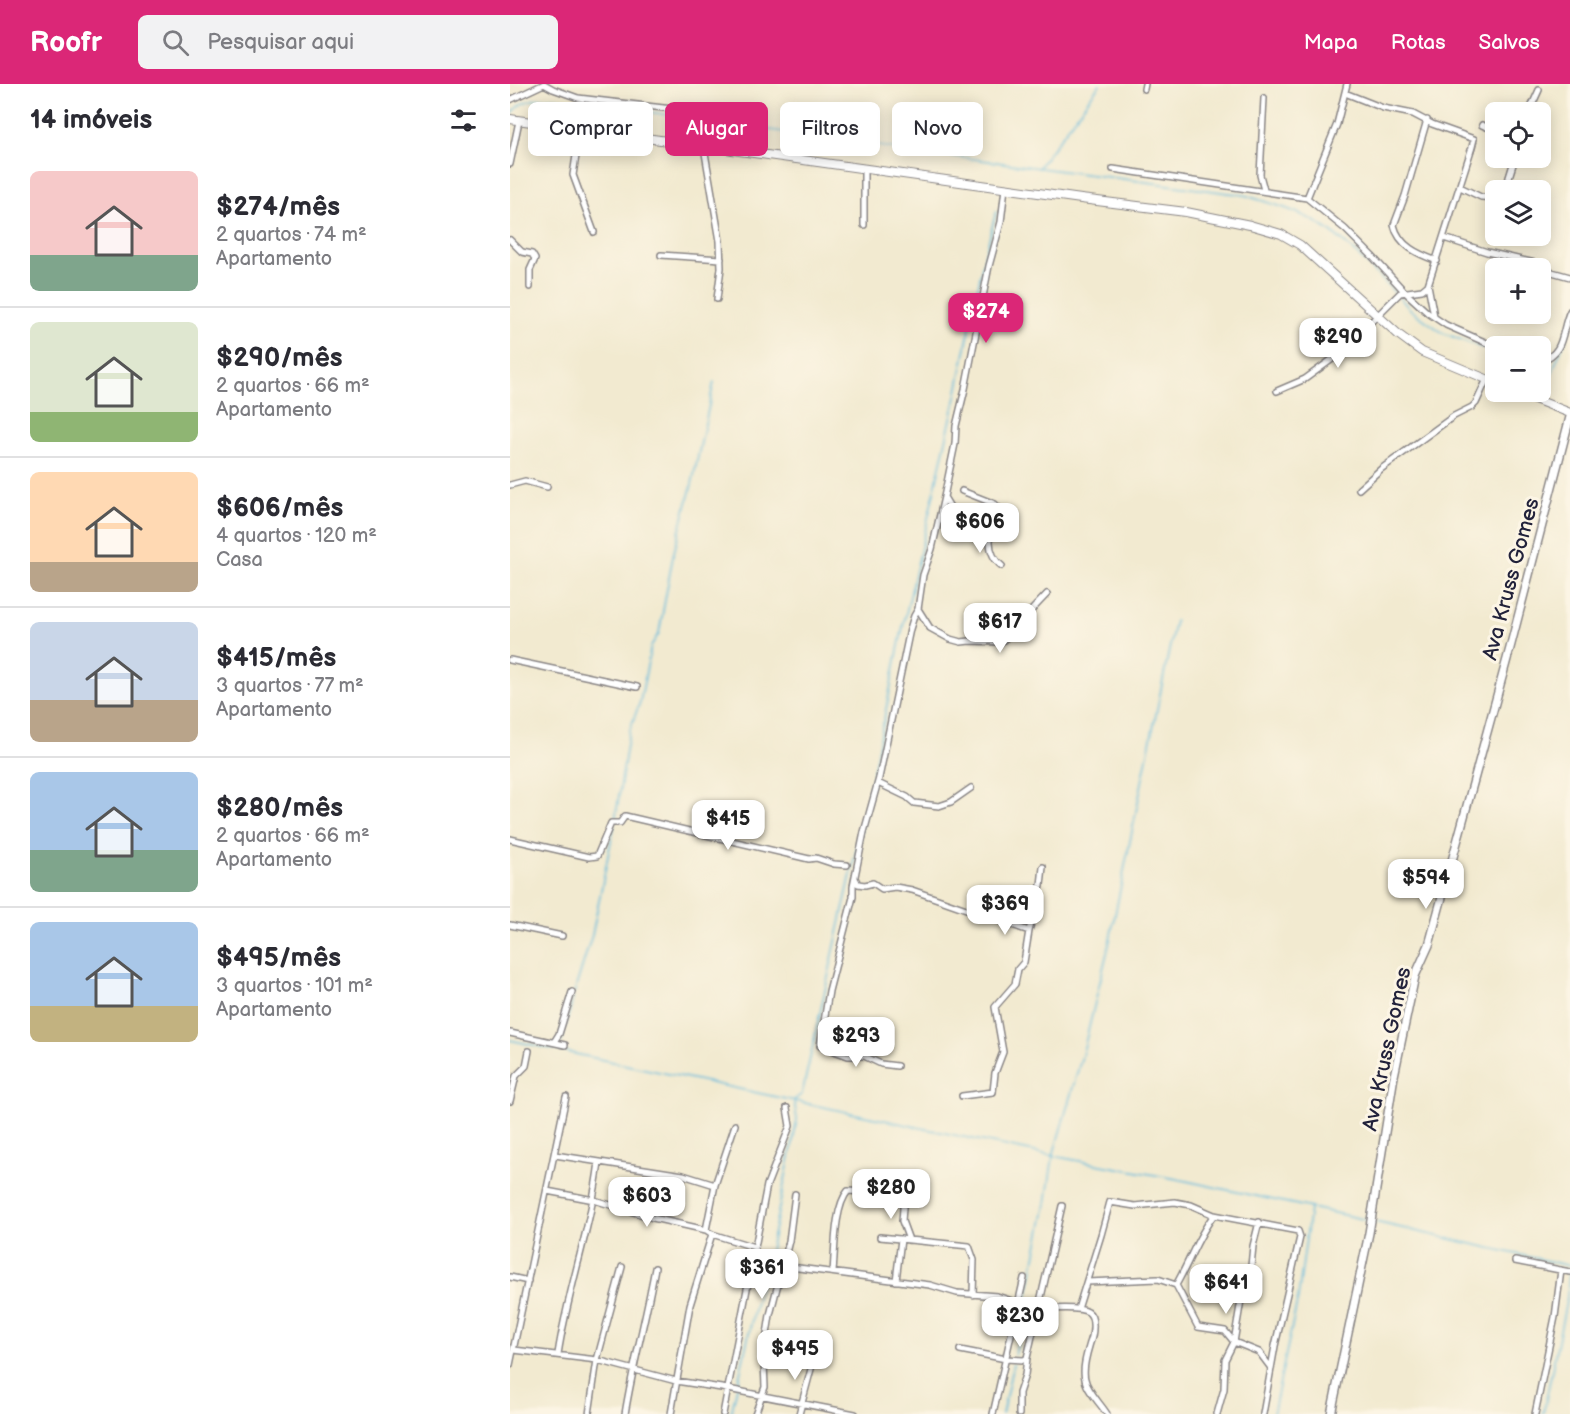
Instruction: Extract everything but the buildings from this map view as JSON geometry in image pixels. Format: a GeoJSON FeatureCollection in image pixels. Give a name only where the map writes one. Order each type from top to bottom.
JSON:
{"type":"FeatureCollection","features":[{"type":"Feature","properties":{"kind":"main road"},"geometry":{"type":"LineString","coordinates":[[768,155],[1186,212],[1281,234],[1316,258],[1399,335],[1422,352],[1485,378]]}},
{"type":"Feature","properties":{"kind":"main road"},"geometry":{"type":"LineString","coordinates":[[1540,402],[1570,415]]}},
{"type":"Feature","properties":{"kind":"street"},"geometry":{"type":"LineString","coordinates":[[510,100],[544,84],[578,98],[665,108]]}},
{"type":"Feature","properties":{"kind":"street"},"geometry":{"type":"LineString","coordinates":[[1307,198],[1334,132],[1347,84]]}},
{"type":"Feature","properties":{"kind":"street"},"geometry":{"type":"LineString","coordinates":[[1534,102],[1539,90]]}},
{"type":"Feature","properties":{"kind":"street"},"geometry":{"type":"LineString","coordinates":[[1277,391],[1292,386],[1343,350],[1402,293],[1422,290],[1428,285],[1474,139],[1413,114],[1383,108],[1345,93]]}},
{"type":"Feature","properties":{"kind":"street"},"geometry":{"type":"LineString","coordinates":[[1264,98],[1260,175],[1264,190]]}},
{"type":"Feature","properties":{"kind":"street"},"geometry":{"type":"LineString","coordinates":[[510,164],[515,120]]}},
{"type":"Feature","properties":{"kind":"street"},"geometry":{"type":"LineString","coordinates":[[1427,120],[1394,225],[1406,246],[1437,261]]}},
{"type":"Feature","properties":{"kind":"street"},"geometry":{"type":"LineString","coordinates":[[576,156],[573,175],[594,232]]}},
{"type":"Feature","properties":{"kind":"street"},"geometry":{"type":"LineString","coordinates":[[706,156],[720,242],[717,299]]}},
{"type":"Feature","properties":{"kind":"street"},"geometry":{"type":"LineString","coordinates":[[864,168],[864,225]]}},
{"type":"Feature","properties":{"kind":"street"},"geometry":{"type":"LineString","coordinates":[[1113,169],[1307,198],[1372,256],[1402,293],[1446,325],[1485,342]]}},
{"type":"Feature","properties":{"kind":"street"},"geometry":{"type":"LineString","coordinates":[[1460,187],[1485,197]]}},
{"type":"Feature","properties":{"kind":"street"},"geometry":{"type":"LineString","coordinates":[[897,1066],[881,1064],[864,1056],[851,1056],[820,1046],[826,1004],[853,897],[864,832],[878,783],[912,620],[918,609],[923,575],[932,549],[944,497],[989,266],[1001,222],[1005,188]]}},
{"type":"Feature","properties":{"kind":"street"},"geometry":{"type":"LineString","coordinates":[[1444,238],[1487,252],[1544,265],[1552,272],[1570,277]]}},
{"type":"Feature","properties":{"kind":"street"},"geometry":{"type":"LineString","coordinates":[[510,240],[522,252],[532,254],[535,259],[530,270],[530,287]]}},
{"type":"Feature","properties":{"kind":"street"},"geometry":{"type":"LineString","coordinates":[[661,255],[720,259]]}},
{"type":"Feature","properties":{"kind":"street"},"geometry":{"type":"LineString","coordinates":[[1428,285],[1434,316]]}},
{"type":"Feature","properties":{"kind":"street"},"geometry":{"type":"LineString","coordinates":[[1551,355],[1563,338],[1570,311]]}},
{"type":"Feature","properties":{"kind":"street"},"geometry":{"type":"LineString","coordinates":[[1359,489],[1381,469],[1448,420],[1472,407],[1485,390]]}},
{"type":"Feature","properties":{"kind":"street","name":"Ava Kruss Gomes"},"geometry":{"type":"LineString","coordinates":[[1331,1414],[1369,1233],[1394,1076],[1415,976],[1429,945],[1510,648],[1570,415]]}},
{"type":"Feature","properties":{"kind":"street"},"geometry":{"type":"LineString","coordinates":[[510,485],[525,481],[547,487]]}},
{"type":"Feature","properties":{"kind":"street"},"geometry":{"type":"LineString","coordinates":[[962,491],[997,506],[990,528],[991,553],[996,562],[1002,566]]}},
{"type":"Feature","properties":{"kind":"street"},"geometry":{"type":"LineString","coordinates":[[944,497],[957,518]]}},
{"type":"Feature","properties":{"kind":"street"},"geometry":{"type":"LineString","coordinates":[[940,515],[949,514],[990,528]]}},
{"type":"Feature","properties":{"kind":"street"},"geometry":{"type":"LineString","coordinates":[[918,609],[930,628],[950,639],[961,642],[1000,642],[1021,626],[1027,615],[1047,594]]}},
{"type":"Feature","properties":{"kind":"street"},"geometry":{"type":"LineString","coordinates":[[510,660],[637,687]]}},
{"type":"Feature","properties":{"kind":"street"},"geometry":{"type":"LineString","coordinates":[[878,783],[907,797],[914,803],[939,806],[951,802],[972,788]]}},
{"type":"Feature","properties":{"kind":"street"},"geometry":{"type":"LineString","coordinates":[[510,839],[589,857],[597,856],[611,823],[620,823],[625,816],[809,859],[816,858],[834,864],[848,865]]}},
{"type":"Feature","properties":{"kind":"street"},"geometry":{"type":"LineString","coordinates":[[962,1096],[993,1092],[995,1073],[1003,1052],[995,1007],[1015,984],[1018,969],[1024,962],[1043,867]]}},
{"type":"Feature","properties":{"kind":"street"},"geometry":{"type":"LineString","coordinates":[[855,878],[858,884],[873,883],[882,889],[895,887],[912,890],[1029,931]]}},
{"type":"Feature","properties":{"kind":"street"},"geometry":{"type":"LineString","coordinates":[[510,925],[561,936]]}},
{"type":"Feature","properties":{"kind":"street"},"geometry":{"type":"LineString","coordinates":[[556,1043],[572,992]]}},
{"type":"Feature","properties":{"kind":"street"},"geometry":{"type":"LineString","coordinates":[[510,1033],[566,1045]]}},
{"type":"Feature","properties":{"kind":"street"},"geometry":{"type":"LineString","coordinates":[[510,1101],[516,1076],[526,1066],[529,1051]]}},
{"type":"Feature","properties":{"kind":"street"},"geometry":{"type":"LineString","coordinates":[[510,1365],[566,1096]]}},
{"type":"Feature","properties":{"kind":"street"},"geometry":{"type":"LineString","coordinates":[[723,1414],[733,1390],[754,1247],[770,1175],[789,1132],[787,1108]]}},
{"type":"Feature","properties":{"kind":"street"},"geometry":{"type":"LineString","coordinates":[[706,1230],[715,1185],[735,1125]]}},
{"type":"Feature","properties":{"kind":"street"},"geometry":{"type":"LineString","coordinates":[[555,1155],[683,1175],[715,1185]]}},
{"type":"Feature","properties":{"kind":"street"},"geometry":{"type":"LineString","coordinates":[[558,1354],[563,1319],[594,1200],[599,1162]]}},
{"type":"Feature","properties":{"kind":"street"},"geometry":{"type":"LineString","coordinates":[[547,1191],[594,1200],[652,1218],[706,1230],[754,1247]]}},
{"type":"Feature","properties":{"kind":"street"},"geometry":{"type":"LineString","coordinates":[[833,1272],[837,1226],[843,1196],[848,1191],[926,1196]]}},
{"type":"Feature","properties":{"kind":"street"},"geometry":{"type":"LineString","coordinates":[[755,1414],[766,1380],[764,1362],[768,1324],[789,1241],[795,1194]]}},
{"type":"Feature","properties":{"kind":"street"},"geometry":{"type":"LineString","coordinates":[[904,1195],[902,1221],[909,1240]]}},
{"type":"Feature","properties":{"kind":"street"},"geometry":{"type":"LineString","coordinates":[[1078,1309],[1110,1202],[1135,1206],[1175,1202],[1191,1205],[1214,1215],[1298,1231],[1300,1234],[1263,1414]]}},
{"type":"Feature","properties":{"kind":"street"},"geometry":{"type":"LineString","coordinates":[[1019,1414],[1019,1393],[1025,1375],[1037,1310],[1058,1232],[1062,1206]]}},
{"type":"Feature","properties":{"kind":"street"},"geometry":{"type":"LineString","coordinates":[[1176,1285],[1202,1231],[1214,1215]]}},
{"type":"Feature","properties":{"kind":"street"},"geometry":{"type":"LineString","coordinates":[[1217,1414],[1224,1389],[1225,1360],[1234,1342],[1241,1300],[1250,1276],[1253,1246],[1259,1222]]}},
{"type":"Feature","properties":{"kind":"street"},"geometry":{"type":"LineString","coordinates":[[671,1414],[690,1305],[712,1234]]}},
{"type":"Feature","properties":{"kind":"street"},"geometry":{"type":"LineString","coordinates":[[880,1237],[969,1246],[974,1260],[973,1295]]}},
{"type":"Feature","properties":{"kind":"street"},"geometry":{"type":"LineString","coordinates":[[896,1281],[901,1239]]}},
{"type":"Feature","properties":{"kind":"street"},"geometry":{"type":"LineString","coordinates":[[753,1255],[783,1266],[930,1285],[957,1293],[997,1296],[1018,1303]]}},
{"type":"Feature","properties":{"kind":"street"},"geometry":{"type":"LineString","coordinates":[[1515,1261],[1570,1272]]}},
{"type":"Feature","properties":{"kind":"street"},"geometry":{"type":"LineString","coordinates":[[589,1414],[597,1360],[622,1267]]}},
{"type":"Feature","properties":{"kind":"street"},"geometry":{"type":"LineString","coordinates":[[625,1414],[656,1269]]}},
{"type":"Feature","properties":{"kind":"street"},"geometry":{"type":"LineString","coordinates":[[1535,1414],[1562,1270]]}},
{"type":"Feature","properties":{"kind":"street"},"geometry":{"type":"LineString","coordinates":[[510,1277],[528,1281]]}},
{"type":"Feature","properties":{"kind":"street"},"geometry":{"type":"LineString","coordinates":[[993,1414],[1024,1278]]}},
{"type":"Feature","properties":{"kind":"street"},"geometry":{"type":"LineString","coordinates":[[1087,1282],[1158,1279],[1176,1285],[1198,1327],[1225,1331],[1234,1342],[1259,1352],[1271,1368]]}},
{"type":"Feature","properties":{"kind":"street"},"geometry":{"type":"LineString","coordinates":[[1037,1310],[1078,1309],[1092,1316],[1091,1342],[1086,1350],[1085,1380],[1107,1414]]}},
{"type":"Feature","properties":{"kind":"street"},"geometry":{"type":"LineString","coordinates":[[514,1350],[597,1360],[676,1381],[855,1414]]}},
{"type":"Feature","properties":{"kind":"street"},"geometry":{"type":"LineString","coordinates":[[960,1350],[1006,1359],[1024,1360],[1027,1358]]}},
{"type":"Feature","properties":{"kind":"street"},"geometry":{"type":"LineString","coordinates":[[799,1414],[814,1354]]}},
{"type":"Feature","properties":{"kind":"waterway"},"geometry":{"type":"LineString","coordinates":[[1038,168],[1100,84]]}},
{"type":"Feature","properties":{"kind":"waterway"},"geometry":{"type":"LineString","coordinates":[[511,116],[514,110],[524,103],[536,99],[555,98],[906,150],[1244,195],[1292,211],[1319,224],[1350,247],[1396,294]]}},
{"type":"Feature","properties":{"kind":"waterway"},"geometry":{"type":"LineString","coordinates":[[768,1259],[797,1119],[794,1100],[802,1094],[866,807],[902,631],[956,397],[982,267],[996,212]]}},
{"type":"Feature","properties":{"kind":"waterway"},"geometry":{"type":"LineString","coordinates":[[1399,297],[1411,310],[1443,333],[1485,349]]}},
{"type":"Feature","properties":{"kind":"waterway"},"geometry":{"type":"LineString","coordinates":[[1551,375],[1570,327]]}},
{"type":"Feature","properties":{"kind":"waterway"},"geometry":{"type":"LineString","coordinates":[[615,821],[629,732],[640,702],[651,646],[659,633],[673,556],[692,484],[714,382]]}},
{"type":"Feature","properties":{"kind":"waterway"},"geometry":{"type":"LineString","coordinates":[[1015,1355],[1046,1204],[1053,1156],[1082,1056],[1108,949],[1175,621]]}},
{"type":"Feature","properties":{"kind":"waterway"},"geometry":{"type":"LineString","coordinates":[[574,993],[592,935],[614,826]]}},
{"type":"Feature","properties":{"kind":"waterway"},"geometry":{"type":"LineString","coordinates":[[561,1043],[573,998]]}},
{"type":"Feature","properties":{"kind":"waterway"},"geometry":{"type":"LineString","coordinates":[[510,1040],[1053,1156],[1177,1179],[1367,1220]]}},
{"type":"Feature","properties":{"kind":"waterway"},"geometry":{"type":"LineString","coordinates":[[1273,1414],[1298,1298],[1310,1209]]}},
{"type":"Feature","properties":{"kind":"waterway"},"geometry":{"type":"LineString","coordinates":[[1375,1222],[1570,1266]]}},
{"type":"Feature","properties":{"kind":"waterway"},"geometry":{"type":"LineString","coordinates":[[731,1414],[766,1263]]}},
{"type":"Feature","properties":{"kind":"waterway"},"geometry":{"type":"LineString","coordinates":[[1543,1414],[1567,1297],[1569,1274]]}},
{"type":"Feature","properties":{"kind":"waterway"},"geometry":{"type":"LineString","coordinates":[[1002,1414],[1013,1364]]}}]}
